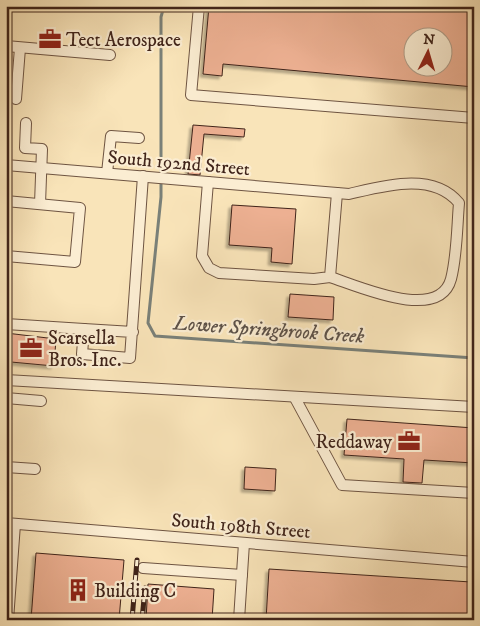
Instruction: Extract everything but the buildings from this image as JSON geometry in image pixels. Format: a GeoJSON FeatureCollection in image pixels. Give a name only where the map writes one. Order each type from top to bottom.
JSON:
{"type":"FeatureCollection","features":[{"type":"Feature","properties":{"kind":"street"},"geometry":{"type":"LineString","coordinates":[[199,6],[191,95],[474,118]]}},
{"type":"Feature","properties":{"kind":"street"},"geometry":{"type":"LineString","coordinates":[[6,46],[110,55]]}},
{"type":"Feature","properties":{"kind":"street"},"geometry":{"type":"LineString","coordinates":[[16,100],[20,48]]}},
{"type":"Feature","properties":{"kind":"street"},"geometry":{"type":"LineString","coordinates":[[26,123],[25,148],[42,149],[40,204]]}},
{"type":"Feature","properties":{"kind":"street"},"geometry":{"type":"LineString","coordinates":[[107,173],[111,136],[139,138]]}},
{"type":"Feature","properties":{"kind":"street","name":"South 192nd Street"},"geometry":{"type":"LineString","coordinates":[[6,165],[348,194],[388,185],[412,184],[431,186],[451,193],[459,203],[451,280],[445,292],[433,300],[401,299],[330,277]]}},
{"type":"Feature","properties":{"kind":"street"},"geometry":{"type":"LineString","coordinates":[[84,329],[82,354],[130,358],[147,176]]}},
{"type":"Feature","properties":{"kind":"street"},"geometry":{"type":"LineString","coordinates":[[208,182],[202,256],[209,268],[219,273],[314,279],[330,277],[337,193]]}},
{"type":"Feature","properties":{"kind":"street"},"geometry":{"type":"LineString","coordinates":[[6,201],[80,208],[75,262],[6,256]]}},
{"type":"Feature","properties":{"kind":"street"},"geometry":{"type":"LineString","coordinates":[[6,324],[133,332]]}},
{"type":"Feature","properties":{"kind":"street"},"geometry":{"type":"LineString","coordinates":[[6,380],[474,408]]}},
{"type":"Feature","properties":{"kind":"street"},"geometry":{"type":"LineString","coordinates":[[21,399],[23,381]]}},
{"type":"Feature","properties":{"kind":"street"},"geometry":{"type":"LineString","coordinates":[[6,398],[41,400]]}},
{"type":"Feature","properties":{"kind":"street"},"geometry":{"type":"LineString","coordinates":[[296,398],[342,485],[474,493]]}},
{"type":"Feature","properties":{"kind":"street"},"geometry":{"type":"LineString","coordinates":[[6,467],[35,469]]}},
{"type":"Feature","properties":{"kind":"street"},"geometry":{"type":"LineString","coordinates":[[8,620],[11,524]]}},
{"type":"Feature","properties":{"kind":"street","name":"South 198th Street"},"geometry":{"type":"LineString","coordinates":[[11,524],[474,562]]}},
{"type":"Feature","properties":{"kind":"street"},"geometry":{"type":"LineString","coordinates":[[240,620],[244,543]]}},
{"type":"Feature","properties":{"kind":"street"},"geometry":{"type":"LineString","coordinates":[[143,568],[242,575]]}},
{"type":"Feature","properties":{"kind":"waterway","name":"Lower Springbrook Creek"},"geometry":{"type":"LineString","coordinates":[[164,6],[161,17],[161,197],[148,323],[155,336],[474,358]]}},
{"type":"Feature","properties":{"kind":"railway"},"geometry":{"type":"LineString","coordinates":[[132,620],[137,560]]}},
{"type":"Feature","properties":{"kind":"railway"},"geometry":{"type":"LineString","coordinates":[[142,620],[145,588]]}},
{"type":"Feature","properties":{"kind":"place","name":"Tect Aerospace"},"geometry":{"type":"Point","coordinates":[50,39]}},
{"type":"Feature","properties":{"kind":"place","name":"Scarsella Bros. Inc."},"geometry":{"type":"Point","coordinates":[31,348]}},
{"type":"Feature","properties":{"kind":"place","name":"Reddaway"},"geometry":{"type":"Point","coordinates":[409,441]}},
{"type":"Feature","properties":{"kind":"place","name":"Building C"},"geometry":{"type":"Point","coordinates":[78,590]}}]}
